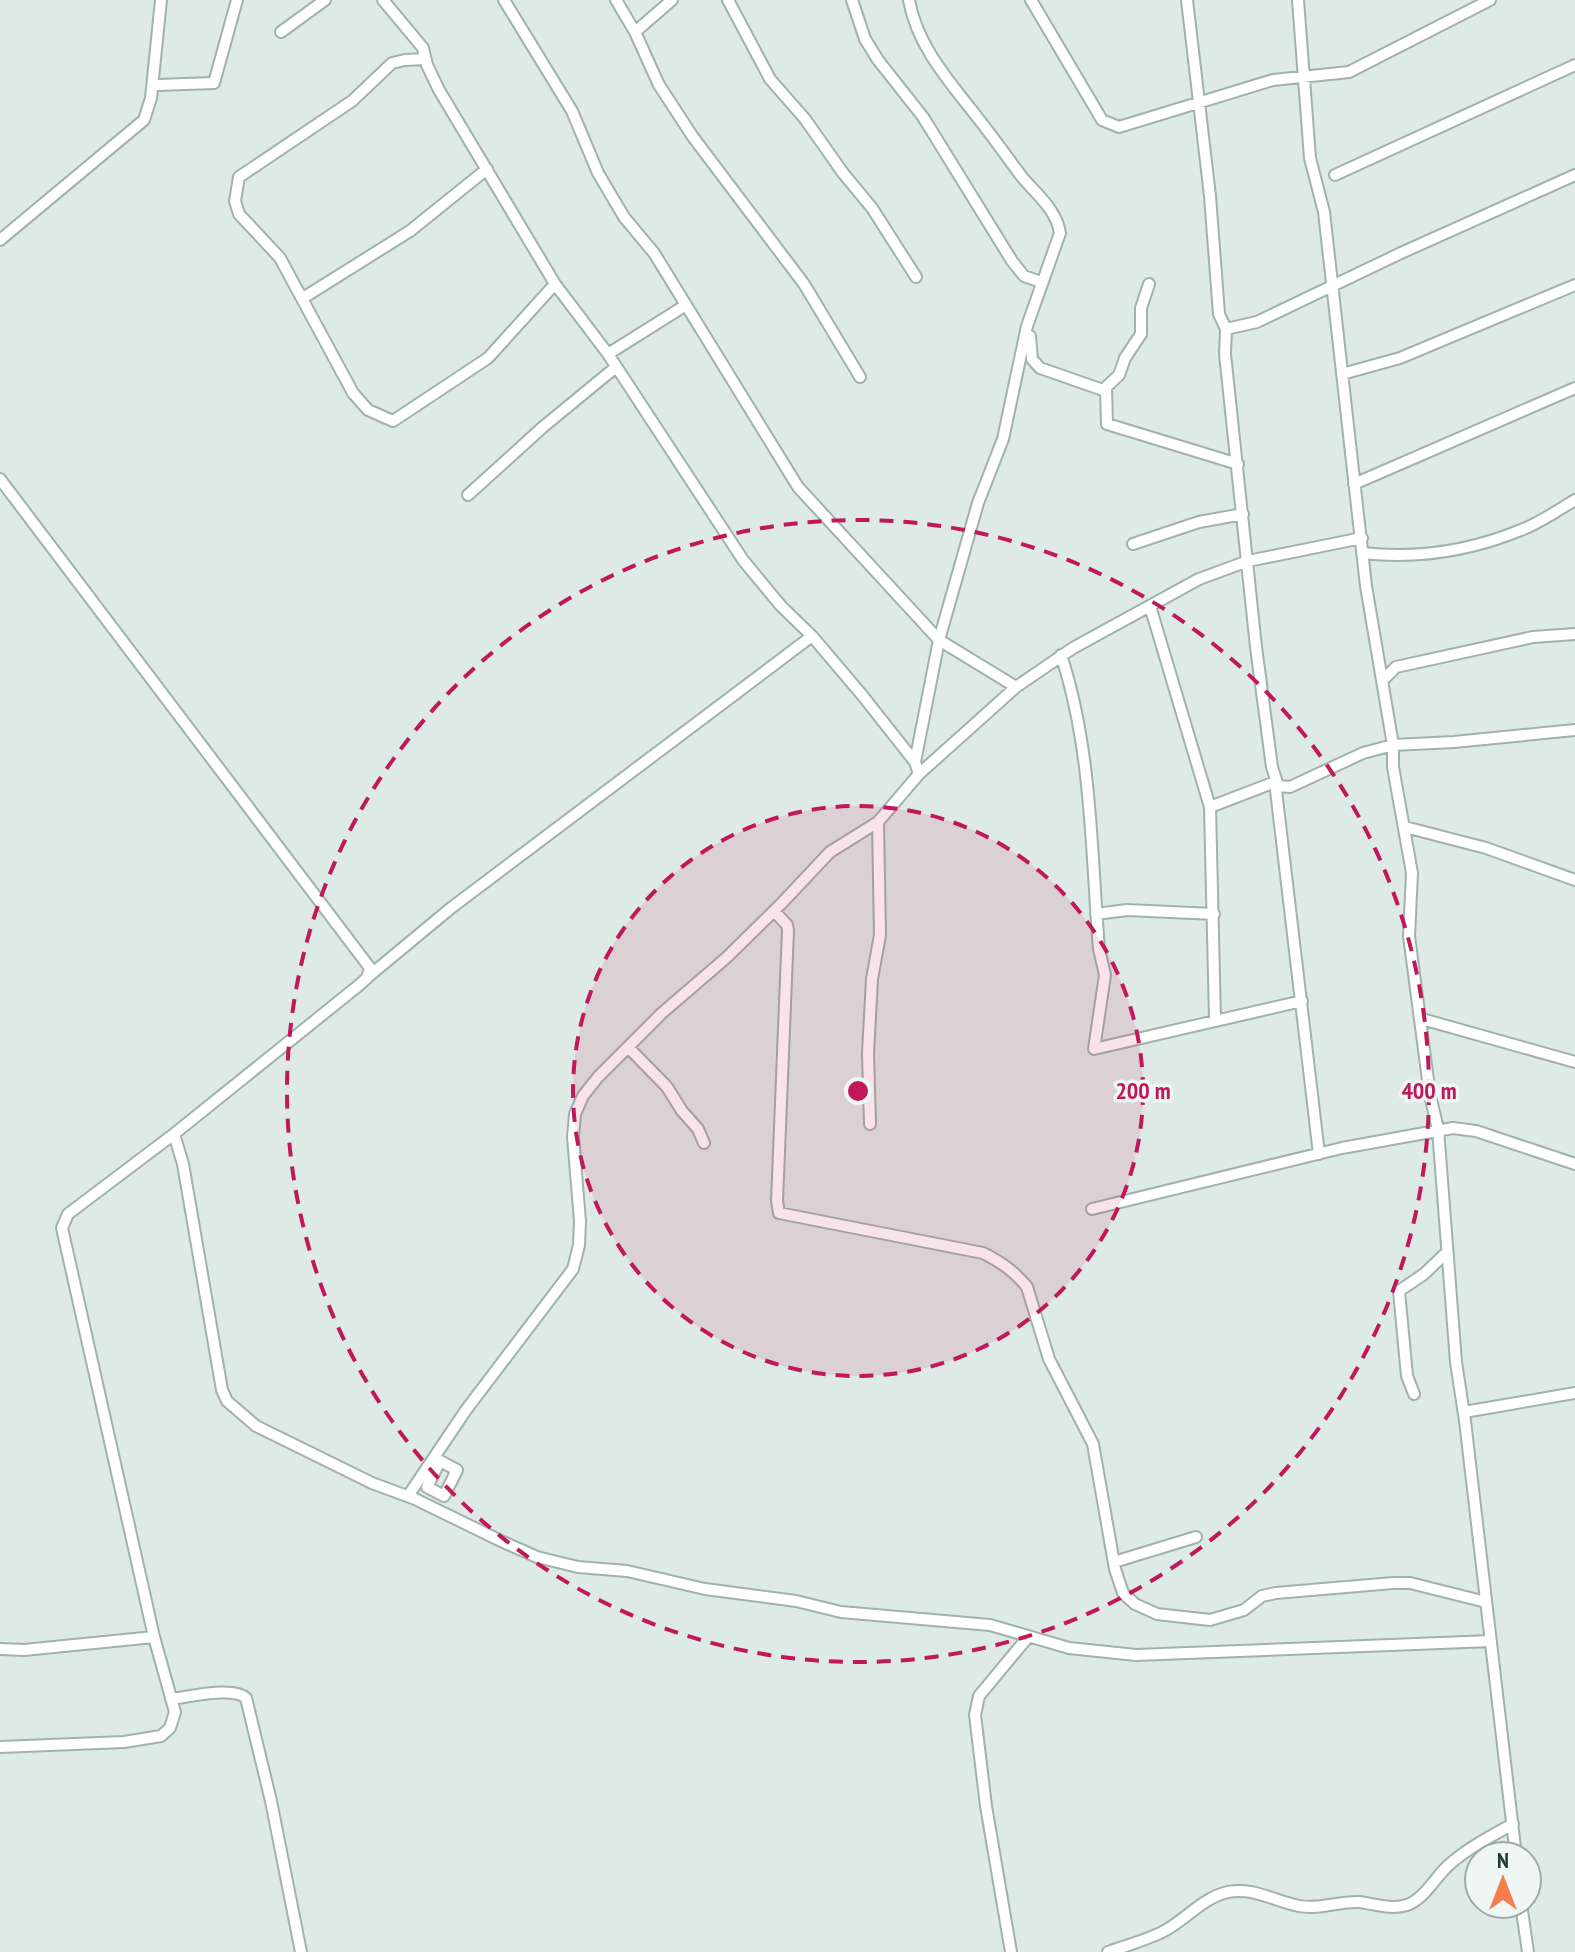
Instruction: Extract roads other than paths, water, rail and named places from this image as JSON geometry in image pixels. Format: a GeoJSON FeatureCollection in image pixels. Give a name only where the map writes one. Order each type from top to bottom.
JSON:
{"type":"FeatureCollection","features":[{"type":"Feature","properties":{"kind":"street"},"geometry":{"type":"LineString","coordinates":[[0,240],[144,120],[151,98],[161,0]]}},
{"type":"Feature","properties":{"kind":"street"},"geometry":{"type":"LineString","coordinates":[[157,85],[214,83],[237,0]]}},
{"type":"Feature","properties":{"kind":"street"},"geometry":{"type":"LineString","coordinates":[[281,32],[325,0]]}},
{"type":"Feature","properties":{"kind":"street"},"geometry":{"type":"LineString","coordinates":[[383,0],[423,48],[439,90],[555,284],[608,354],[743,560],[781,606],[812,636],[915,762],[919,774]]}},
{"type":"Feature","properties":{"kind":"street"},"geometry":{"type":"LineString","coordinates":[[504,0],[572,111],[604,184],[624,217],[654,253],[798,487],[939,640],[1016,687]]}},
{"type":"Feature","properties":{"kind":"street"},"geometry":{"type":"LineString","coordinates":[[616,0],[635,32],[659,85],[693,137],[804,284],[860,377]]}},
{"type":"Feature","properties":{"kind":"street"},"geometry":{"type":"LineString","coordinates":[[635,32],[672,0]]}},
{"type":"Feature","properties":{"kind":"street"},"geometry":{"type":"LineString","coordinates":[[728,0],[770,79],[805,119],[872,208],[916,277]]}},
{"type":"Feature","properties":{"kind":"street"},"geometry":{"type":"LineString","coordinates":[[852,0],[865,39],[923,117],[1012,261],[1024,276],[1041,282]]}},
{"type":"Feature","properties":{"kind":"street"},"geometry":{"type":"LineString","coordinates":[[909,0],[913,21],[951,85],[1025,181],[1045,201],[1059,224],[1058,244],[1041,282],[1029,322],[1003,439],[978,503],[939,640],[915,762]]}},
{"type":"Feature","properties":{"kind":"street"},"geometry":{"type":"LineString","coordinates":[[1031,0],[1102,120],[1119,127],[1273,80],[1334,75],[1357,69],[1490,0]]}},
{"type":"Feature","properties":{"kind":"street"},"geometry":{"type":"LineString","coordinates":[[1187,0],[1210,196],[1219,314],[1226,329],[1225,354],[1256,647],[1319,1154]]}},
{"type":"Feature","properties":{"kind":"street"},"geometry":{"type":"LineString","coordinates":[[1299,1],[1310,158],[1324,212],[1366,586],[1384,679],[1393,767],[1412,873],[1409,936],[1430,1095],[1438,1129],[1456,1362],[1514,1840]]}},
{"type":"Feature","properties":{"kind":"street"},"geometry":{"type":"LineString","coordinates":[[425,59],[392,63],[352,101],[239,177],[235,187],[239,214],[280,258],[353,393],[368,410],[393,421],[488,358],[555,284]]}},
{"type":"Feature","properties":{"kind":"street"},"geometry":{"type":"LineString","coordinates":[[1335,175],[1575,65]]}},
{"type":"Feature","properties":{"kind":"street"},"geometry":{"type":"LineString","coordinates":[[303,298],[410,231],[487,169]]}},
{"type":"Feature","properties":{"kind":"street"},"geometry":{"type":"LineString","coordinates":[[1226,329],[1257,322],[1575,175]]}},
{"type":"Feature","properties":{"kind":"street"},"geometry":{"type":"LineString","coordinates":[[1029,322],[1032,359],[1040,368],[1103,390],[1119,375],[1125,358],[1141,334],[1141,308],[1149,284]]}},
{"type":"Feature","properties":{"kind":"street"},"geometry":{"type":"LineString","coordinates":[[1342,374],[1400,358],[1575,285]]}},
{"type":"Feature","properties":{"kind":"street"},"geometry":{"type":"LineString","coordinates":[[608,354],[686,305]]}},
{"type":"Feature","properties":{"kind":"street"},"geometry":{"type":"LineString","coordinates":[[468,495],[616,367]]}},
{"type":"Feature","properties":{"kind":"street"},"geometry":{"type":"LineString","coordinates":[[1106,388],[1107,424],[1238,464]]}},
{"type":"Feature","properties":{"kind":"street"},"geometry":{"type":"LineString","coordinates":[[1354,484],[1575,388]]}},
{"type":"Feature","properties":{"kind":"street"},"geometry":{"type":"LineString","coordinates":[[0,479],[364,959],[370,968],[367,978]]}},
{"type":"Feature","properties":{"kind":"street"},"geometry":{"type":"LineString","coordinates":[[1363,553],[1399,557],[1466,548],[1522,530],[1575,500]]}},
{"type":"Feature","properties":{"kind":"street"},"geometry":{"type":"LineString","coordinates":[[1133,544],[1199,522],[1243,514]]}},
{"type":"Feature","properties":{"kind":"street"},"geometry":{"type":"LineString","coordinates":[[408,1496],[466,1410],[573,1269],[579,1245],[580,1221],[573,1137],[575,1114],[583,1096],[598,1077],[774,911],[830,852],[878,822],[919,774],[1016,687],[1061,655],[1199,579],[1248,561],[1362,538]]}},
{"type":"Feature","properties":{"kind":"street"},"geometry":{"type":"LineString","coordinates":[[1150,606],[1210,807],[1215,1019]]}},
{"type":"Feature","properties":{"kind":"street"},"geometry":{"type":"LineString","coordinates":[[1384,679],[1396,667],[1533,637],[1575,634]]}},
{"type":"Feature","properties":{"kind":"street"},"geometry":{"type":"LineString","coordinates":[[0,1747],[124,1742],[161,1736],[173,1721],[175,1712],[154,1637],[62,1224],[68,1214],[174,1134],[451,908],[812,636]]}},
{"type":"Feature","properties":{"kind":"street"},"geometry":{"type":"LineString","coordinates":[[1061,655],[1074,692],[1082,738],[1099,949],[1105,975],[1094,1049],[1302,1001]]}},
{"type":"Feature","properties":{"kind":"street"},"geometry":{"type":"LineString","coordinates":[[1380,660],[1396,667]]}},
{"type":"Feature","properties":{"kind":"street"},"geometry":{"type":"LineString","coordinates":[[1275,782],[1282,787],[1290,787],[1363,753],[1393,745],[1575,730]]}},
{"type":"Feature","properties":{"kind":"street"},"geometry":{"type":"LineString","coordinates":[[1210,807],[1275,782]]}},
{"type":"Feature","properties":{"kind":"street"},"geometry":{"type":"LineString","coordinates":[[870,1124],[868,1053],[872,979],[880,935],[878,822]]}},
{"type":"Feature","properties":{"kind":"street"},"geometry":{"type":"LineString","coordinates":[[1405,827],[1486,848],[1575,880]]}},
{"type":"Feature","properties":{"kind":"street"},"geometry":{"type":"LineString","coordinates":[[1096,914],[1127,910],[1214,914]]}},
{"type":"Feature","properties":{"kind":"street"},"geometry":{"type":"LineString","coordinates":[[774,911],[788,930],[779,1213],[983,1253],[1003,1263],[1017,1275],[1027,1287],[1059,1381],[1093,1444],[1114,1562],[1123,1593],[1135,1604],[1157,1614],[1210,1620],[1244,1610],[1262,1596],[1276,1593],[1393,1583],[1410,1583],[1486,1602]]}},
{"type":"Feature","properties":{"kind":"street"},"geometry":{"type":"LineString","coordinates":[[1422,1019],[1575,1062]]}},
{"type":"Feature","properties":{"kind":"street"},"geometry":{"type":"LineString","coordinates":[[628,1047],[667,1087],[698,1129],[704,1143]]}},
{"type":"Feature","properties":{"kind":"street"},"geometry":{"type":"LineString","coordinates":[[1092,1209],[1319,1154],[1438,1129],[1476,1131],[1575,1164]]}},
{"type":"Feature","properties":{"kind":"street"},"geometry":{"type":"LineString","coordinates":[[174,1134],[183,1164],[222,1390],[227,1401],[256,1426],[372,1483],[408,1496],[537,1557],[578,1567],[627,1571],[705,1589],[796,1601],[854,1613],[990,1625],[1069,1648],[1136,1655],[1491,1641]]}},
{"type":"Feature","properties":{"kind":"street"},"geometry":{"type":"LineString","coordinates":[[1414,1394],[1407,1376],[1399,1291],[1424,1274],[1447,1252]]}},
{"type":"Feature","properties":{"kind":"street"},"geometry":{"type":"LineString","coordinates":[[1464,1412],[1575,1393]]}},
{"type":"Feature","properties":{"kind":"street"},"geometry":{"type":"LineString","coordinates":[[1114,1562],[1196,1537]]}},
{"type":"Feature","properties":{"kind":"street"},"geometry":{"type":"LineString","coordinates":[[0,1649],[24,1650],[154,1637]]}},
{"type":"Feature","properties":{"kind":"street"},"geometry":{"type":"LineString","coordinates":[[1011,1952],[986,1806],[975,1715],[979,1696],[1028,1637]]}},
{"type":"Feature","properties":{"kind":"street"},"geometry":{"type":"LineString","coordinates":[[171,1699],[229,1692],[240,1693],[246,1698],[271,1801],[301,1952]]}},
{"type":"Feature","properties":{"kind":"street"},"geometry":{"type":"LineString","coordinates":[[1108,1952],[1166,1930],[1209,1900],[1227,1892],[1271,1895],[1290,1904],[1318,1908],[1357,1902],[1386,1907],[1410,1904],[1449,1864],[1513,1824]]}},
{"type":"Feature","properties":{"kind":"street"},"geometry":{"type":"LineString","coordinates":[[1523,1920],[1528,1952]]}}]}
